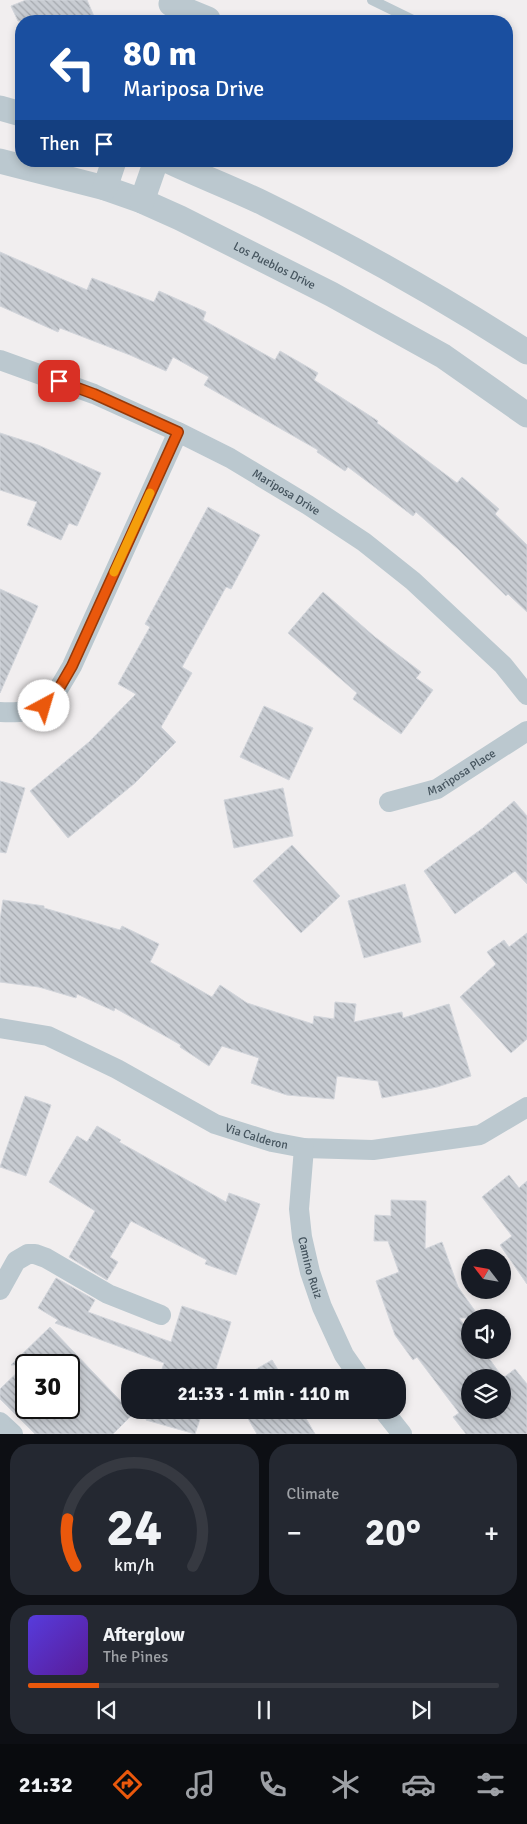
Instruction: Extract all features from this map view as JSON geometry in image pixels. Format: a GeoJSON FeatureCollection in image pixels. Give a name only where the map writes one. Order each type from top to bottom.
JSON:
{"type":"FeatureCollection","features":[{"type":"Feature","properties":{"kind":"street"},"geometry":{"type":"LineString","coordinates":[[169,8],[210,14]]}},
{"type":"Feature","properties":{"kind":"street"},"geometry":{"type":"LineString","coordinates":[[0,108],[15,112]]}},
{"type":"Feature","properties":{"kind":"street","name":"Los Pueblos Drive"},"geometry":{"type":"LineString","coordinates":[[0,160],[15,164]]}},
{"type":"Feature","properties":{"kind":"street","name":"Los Pueblos Drive"},"geometry":{"type":"LineString","coordinates":[[26,167],[105,188],[142,201],[331,294],[443,356],[527,415]]}},
{"type":"Feature","properties":{"kind":"street"},"geometry":{"type":"LineString","coordinates":[[105,188],[112,167]]}},
{"type":"Feature","properties":{"kind":"street"},"geometry":{"type":"LineString","coordinates":[[142,201],[154,167]]}},
{"type":"Feature","properties":{"kind":"street"},"geometry":{"type":"LineString","coordinates":[[182,167],[265,204],[355,251],[468,314],[527,352]]}},
{"type":"Feature","properties":{"kind":"street","name":"Mariposa Drive"},"geometry":{"type":"LineString","coordinates":[[0,360],[94,394],[178,432],[230,458],[308,505],[364,542],[413,580],[504,665],[527,695]]}},
{"type":"Feature","properties":{"kind":"street"},"geometry":{"type":"LineString","coordinates":[[0,712],[23,712],[44,706],[57,692],[72,666],[178,432]]}},
{"type":"Feature","properties":{"kind":"street","name":"Mariposa Place"},"geometry":{"type":"LineString","coordinates":[[389,802],[437,789],[527,730]]}},
{"type":"Feature","properties":{"kind":"street","name":"Via Calderon"},"geometry":{"type":"LineString","coordinates":[[0,1028],[48,1036],[116,1069],[215,1124],[272,1142],[304,1148],[374,1150],[480,1135],[527,1107]]}},
{"type":"Feature","properties":{"kind":"street","name":"Camino Ruiz"},"geometry":{"type":"LineString","coordinates":[[304,1148],[299,1210],[302,1237],[310,1272],[322,1307],[344,1356],[353,1369]]}},
{"type":"Feature","properties":{"kind":"street"},"geometry":{"type":"LineString","coordinates":[[0,1290],[16,1261],[28,1254],[35,1254],[46,1258],[108,1294],[161,1315]]}},
{"type":"Feature","properties":{"kind":"street"},"geometry":{"type":"LineString","coordinates":[[390,1419],[402,1434]]}},
{"type":"Feature","properties":{"kind":"street"},"geometry":{"type":"LineString","coordinates":[[0,1422],[13,1434]]}},
{"type":"Feature","properties":{"kind":"lane"},"geometry":{"type":"LineString","coordinates":[[372,0],[403,15]]}},
{"type":"Feature","properties":{"kind":"building"},"geometry":{"type":"Polygon","coordinates":[[[26,0],[87,0],[93,15],[15,15],[11,6],[26,0]]]}},
{"type":"Feature","properties":{"kind":"building"},"geometry":{"type":"Polygon","coordinates":[[[0,252],[87,290],[92,278],[154,302],[159,291],[206,312],[203,320],[275,360],[280,351],[318,373],[314,380],[378,421],[377,423],[457,483],[462,477],[499,509],[495,514],[527,545],[527,612],[508,594],[506,596],[458,549],[416,512],[413,516],[348,467],[345,471],[317,452],[318,450],[204,385],[209,377],[173,357],[166,371],[60,328],[58,332],[0,306],[0,252]]]}},
{"type":"Feature","properties":{"kind":"building"},"geometry":{"type":"Polygon","coordinates":[[[0,433],[38,445],[101,473],[77,526],[69,523],[61,540],[27,525],[37,502],[0,490],[0,433]]]}},
{"type":"Feature","properties":{"kind":"building"},"geometry":{"type":"Polygon","coordinates":[[[208,507],[260,535],[231,589],[226,587],[182,667],[192,673],[161,727],[176,742],[135,783],[68,838],[30,791],[89,742],[136,694],[118,684],[150,627],[145,624],[208,507]]]}},
{"type":"Feature","properties":{"kind":"building"},"geometry":{"type":"Polygon","coordinates":[[[0,589],[38,606],[0,693],[0,589]]]}},
{"type":"Feature","properties":{"kind":"building"},"geometry":{"type":"Polygon","coordinates":[[[323,592],[375,637],[421,672],[416,678],[433,690],[401,734],[353,699],[357,693],[288,633],[323,592]]]}},
{"type":"Feature","properties":{"kind":"building"},"geometry":{"type":"Polygon","coordinates":[[[264,706],[313,728],[289,780],[240,757],[264,706]]]}},
{"type":"Feature","properties":{"kind":"building"},"geometry":{"type":"Polygon","coordinates":[[[0,781],[25,788],[6,853],[0,852],[0,781]]]}},
{"type":"Feature","properties":{"kind":"building"},"geometry":{"type":"Polygon","coordinates":[[[283,788],[293,836],[234,848],[224,800],[283,788]]]}},
{"type":"Feature","properties":{"kind":"building"},"geometry":{"type":"Polygon","coordinates":[[[514,801],[527,816],[527,884],[515,871],[455,914],[424,871],[483,828],[514,801]]]}},
{"type":"Feature","properties":{"kind":"building"},"geometry":{"type":"Polygon","coordinates":[[[292,845],[340,896],[301,933],[253,881],[292,845]]]}},
{"type":"Feature","properties":{"kind":"building"},"geometry":{"type":"Polygon","coordinates":[[[405,884],[421,942],[364,958],[348,901],[405,884]]]}},
{"type":"Feature","properties":{"kind":"building"},"geometry":{"type":"Polygon","coordinates":[[[3,900],[44,906],[44,908],[120,930],[122,926],[159,944],[150,962],[212,997],[220,985],[247,1003],[313,1024],[314,1016],[334,1019],[335,1002],[356,1004],[354,1022],[402,1012],[403,1018],[449,1004],[471,1076],[437,1087],[382,1098],[378,1081],[337,1076],[334,1099],[287,1095],[251,1083],[259,1058],[222,1046],[209,1066],[180,1047],[181,1045],[115,1008],[114,1011],[77,994],[76,998],[39,987],[0,982],[0,920],[3,900]]]}},
{"type":"Feature","properties":{"kind":"building"},"geometry":{"type":"Polygon","coordinates":[[[527,933],[527,1039],[511,1053],[460,997],[496,964],[487,952],[504,940],[509,947],[527,933]]]}},
{"type":"Feature","properties":{"kind":"building"},"geometry":{"type":"Polygon","coordinates":[[[25,1096],[51,1105],[26,1176],[0,1167],[25,1096]]]}},
{"type":"Feature","properties":{"kind":"building"},"geometry":{"type":"Polygon","coordinates":[[[97,1126],[121,1140],[119,1142],[226,1202],[229,1193],[260,1204],[236,1275],[205,1264],[207,1260],[131,1221],[110,1257],[118,1262],[107,1280],[69,1257],[95,1211],[49,1182],[77,1136],[87,1142],[97,1126]]]}},
{"type":"Feature","properties":{"kind":"building"},"geometry":{"type":"Polygon","coordinates":[[[509,1175],[519,1188],[527,1181],[527,1284],[511,1261],[511,1249],[503,1249],[500,1245],[512,1236],[482,1197],[509,1175]]]}},
{"type":"Feature","properties":{"kind":"building"},"geometry":{"type":"Polygon","coordinates":[[[391,1200],[426,1201],[425,1249],[442,1242],[461,1291],[461,1299],[467,1299],[474,1309],[461,1309],[461,1318],[459,1318],[461,1321],[461,1359],[489,1359],[497,1369],[461,1369],[461,1419],[511,1419],[511,1372],[515,1369],[527,1384],[527,1434],[466,1434],[453,1417],[459,1413],[417,1357],[413,1360],[395,1335],[376,1281],[399,1272],[388,1241],[374,1241],[375,1215],[391,1216],[391,1200]]]}},
{"type":"Feature","properties":{"kind":"building"},"geometry":{"type":"Polygon","coordinates":[[[56,1278],[95,1300],[88,1312],[171,1342],[182,1306],[231,1322],[216,1369],[162,1369],[164,1363],[55,1323],[58,1320],[38,1308],[56,1278]]]}},
{"type":"Feature","properties":{"kind":"building"},"geometry":{"type":"Polygon","coordinates":[[[50,1327],[76,1354],[22,1354],[50,1327]]]}},
{"type":"Feature","properties":{"kind":"building"},"geometry":{"type":"Polygon","coordinates":[[[80,1358],[121,1401],[121,1419],[128,1419],[113,1434],[35,1434],[20,1419],[80,1419],[80,1358]]]}},
{"type":"Feature","properties":{"kind":"building"},"geometry":{"type":"Polygon","coordinates":[[[272,1360],[278,1369],[256,1369],[272,1360]]]}},
{"type":"Feature","properties":{"kind":"building"},"geometry":{"type":"Polygon","coordinates":[[[15,1375],[15,1414],[0,1399],[0,1389],[15,1375]]]}},
{"type":"Feature","properties":{"kind":"building"},"geometry":{"type":"Polygon","coordinates":[[[146,1419],[200,1419],[195,1434],[146,1419]]]}},
{"type":"Feature","properties":{"kind":"building"},"geometry":{"type":"Polygon","coordinates":[[[248,1419],[306,1419],[315,1434],[257,1434],[248,1419]]]}},
{"type":"Feature","properties":{"kind":"slow traffic"},"geometry":{"type":"LineString","coordinates":[[114,572],[150,493]]}},
{"type":"Feature","properties":{"kind":"route"},"geometry":{"type":"LineString","coordinates":[[44,706],[57,692],[72,666],[178,432],[94,394],[59,381]]}}]}
